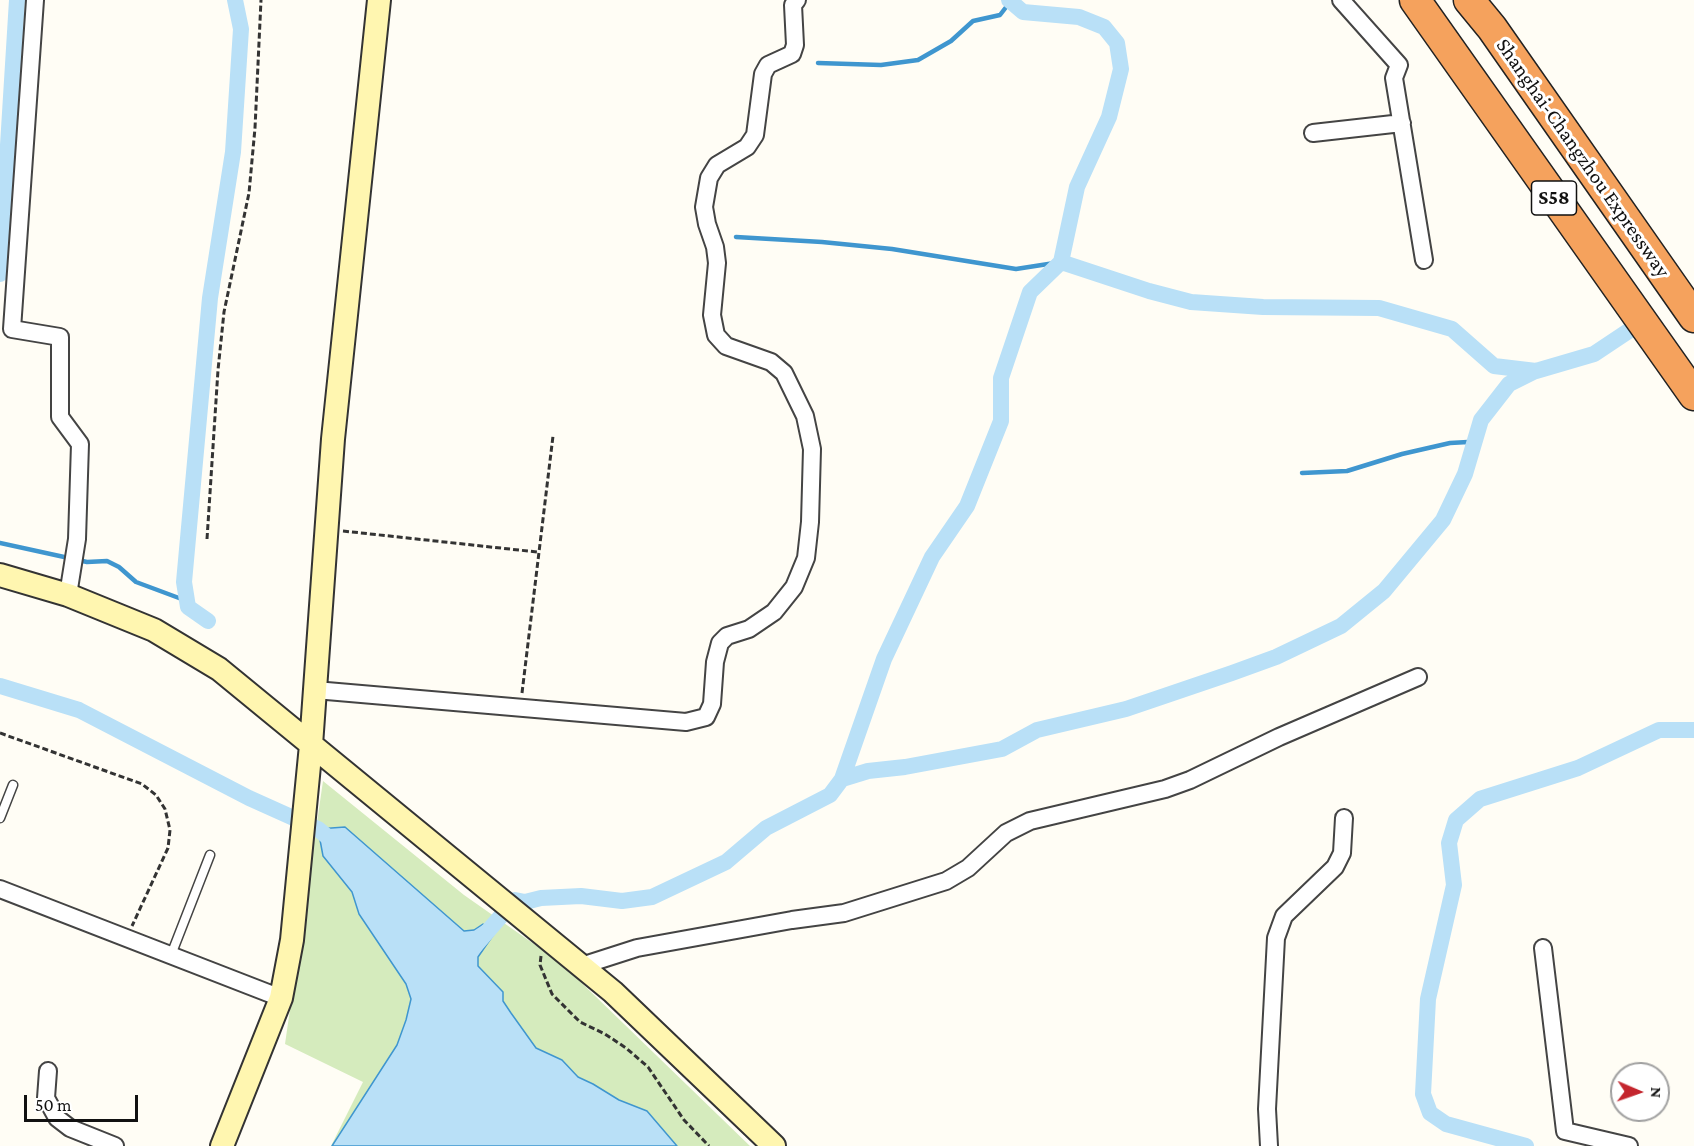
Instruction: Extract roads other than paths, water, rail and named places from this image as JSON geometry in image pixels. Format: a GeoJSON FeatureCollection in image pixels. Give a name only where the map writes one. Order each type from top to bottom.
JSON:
{"type":"FeatureCollection","features":[{"type":"Feature","properties":{"kind":"highway","name":"S58"},"geometry":{"type":"LineString","coordinates":[[1415,0],[1694,395]]}},
{"type":"Feature","properties":{"kind":"highway","name":"Shanghai-Changzhou Expressway"},"geometry":{"type":"LineString","coordinates":[[1469,0],[1492,28],[1694,317]]}},
{"type":"Feature","properties":{"kind":"main road"},"geometry":{"type":"LineString","coordinates":[[222,1146],[281,998],[292,940],[311,744],[333,439],[379,0]]}},
{"type":"Feature","properties":{"kind":"main road"},"geometry":{"type":"LineString","coordinates":[[0,575],[68,595],[154,630],[219,669],[613,992],[774,1146]]}},
{"type":"Feature","properties":{"kind":"street"},"geometry":{"type":"LineString","coordinates":[[35,0],[12,329],[60,337],[60,417],[80,444],[74,559],[68,595]]}},
{"type":"Feature","properties":{"kind":"street"},"geometry":{"type":"LineString","coordinates":[[315,690],[686,722],[706,717],[712,704],[715,662],[720,643],[727,636],[749,629],[774,612],[794,587],[806,558],[810,522],[812,449],[805,416],[784,373],[771,362],[726,346],[716,335],[712,315],[717,263],[704,207],[709,178],[717,165],[747,147],[755,135],[763,74],[768,65],[792,54],[795,45],[793,5],[797,0]]}},
{"type":"Feature","properties":{"kind":"street"},"geometry":{"type":"LineString","coordinates":[[1341,0],[1399,65],[1394,78],[1424,260]]}},
{"type":"Feature","properties":{"kind":"street"},"geometry":{"type":"LineString","coordinates":[[1313,133],[1402,123]]}},
{"type":"Feature","properties":{"kind":"street"},"geometry":{"type":"LineString","coordinates":[[581,966],[637,948],[844,913],[946,881],[968,868],[1006,833],[1030,821],[1165,789],[1190,780],[1418,677]]}},
{"type":"Feature","properties":{"kind":"street"},"geometry":{"type":"LineString","coordinates":[[1269,1146],[1267,1109],[1276,938],[1284,916],[1335,867],[1342,853],[1344,818]]}},
{"type":"Feature","properties":{"kind":"street"},"geometry":{"type":"LineString","coordinates":[[0,889],[281,998]]}},
{"type":"Feature","properties":{"kind":"street"},"geometry":{"type":"LineString","coordinates":[[1543,948],[1565,1131],[1629,1146]]}},
{"type":"Feature","properties":{"kind":"street"},"geometry":{"type":"LineString","coordinates":[[48,1071],[46,1098],[57,1118],[70,1128],[115,1146]]}},
{"type":"Feature","properties":{"kind":"lane"},"geometry":{"type":"LineString","coordinates":[[0,818],[13,785]]}},
{"type":"Feature","properties":{"kind":"lane"},"geometry":{"type":"LineString","coordinates":[[171,955],[210,855]]}},
{"type":"Feature","properties":{"kind":"water"},"geometry":{"type":"Polygon","coordinates":[[[345,827],[464,931],[474,930],[483,924],[494,934],[478,957],[478,966],[503,992],[503,1001],[536,1048],[562,1060],[578,1077],[619,1100],[647,1111],[677,1146],[332,1146],[397,1045],[411,999],[406,984],[359,914],[352,892],[323,856],[318,829],[345,827]]]}},
{"type":"Feature","properties":{"kind":"waterway"},"geometry":{"type":"LineString","coordinates":[[0,274],[17,0]]}},
{"type":"Feature","properties":{"kind":"waterway"},"geometry":{"type":"LineString","coordinates":[[208,621],[188,607],[184,582],[210,298],[233,152],[241,29],[235,0]]}},
{"type":"Feature","properties":{"kind":"waterway"},"geometry":{"type":"LineString","coordinates":[[1009,0],[1023,12],[1079,17],[1104,27],[1117,43],[1121,69],[1109,117],[1077,187],[1061,262],[1149,291],[1191,302],[1263,307],[1379,308],[1452,329],[1494,366],[1536,371],[1594,354],[1633,328]]}},
{"type":"Feature","properties":{"kind":"waterway"},"geometry":{"type":"LineString","coordinates":[[818,63],[881,65],[918,60],[951,41],[973,21],[1000,15],[1010,2]]}},
{"type":"Feature","properties":{"kind":"waterway"},"geometry":{"type":"LineString","coordinates":[[736,237],[892,249],[1016,269],[1061,262]]}},
{"type":"Feature","properties":{"kind":"waterway"},"geometry":{"type":"LineString","coordinates":[[474,947],[515,900],[525,902],[541,898],[581,896],[622,901],[652,897],[726,862],[766,828],[830,795],[842,779],[884,659],[932,557],[967,506],[1001,421],[1001,378],[1030,292],[1061,262]]}},
{"type":"Feature","properties":{"kind":"waterway"},"geometry":{"type":"LineString","coordinates":[[842,779],[868,771],[905,767],[1002,749],[1037,730],[1126,709],[1232,673],[1276,657],[1341,626],[1384,591],[1443,520],[1465,474],[1481,420],[1509,384],[1535,371]]}},
{"type":"Feature","properties":{"kind":"waterway"},"geometry":{"type":"LineString","coordinates":[[1302,473],[1347,471],[1402,454],[1450,443],[1468,442],[1473,448]]}},
{"type":"Feature","properties":{"kind":"waterway"},"geometry":{"type":"LineString","coordinates":[[0,543],[87,562],[107,561],[119,567],[136,582],[187,601]]}},
{"type":"Feature","properties":{"kind":"waterway"},"geometry":{"type":"LineString","coordinates":[[0,686],[79,710],[249,798],[318,829],[335,843]]}},
{"type":"Feature","properties":{"kind":"waterway"},"geometry":{"type":"LineString","coordinates":[[1526,1146],[1446,1124],[1430,1113],[1423,1094],[1428,999],[1454,885],[1449,843],[1456,820],[1480,799],[1578,768],[1659,730],[1694,730]]}}]}
